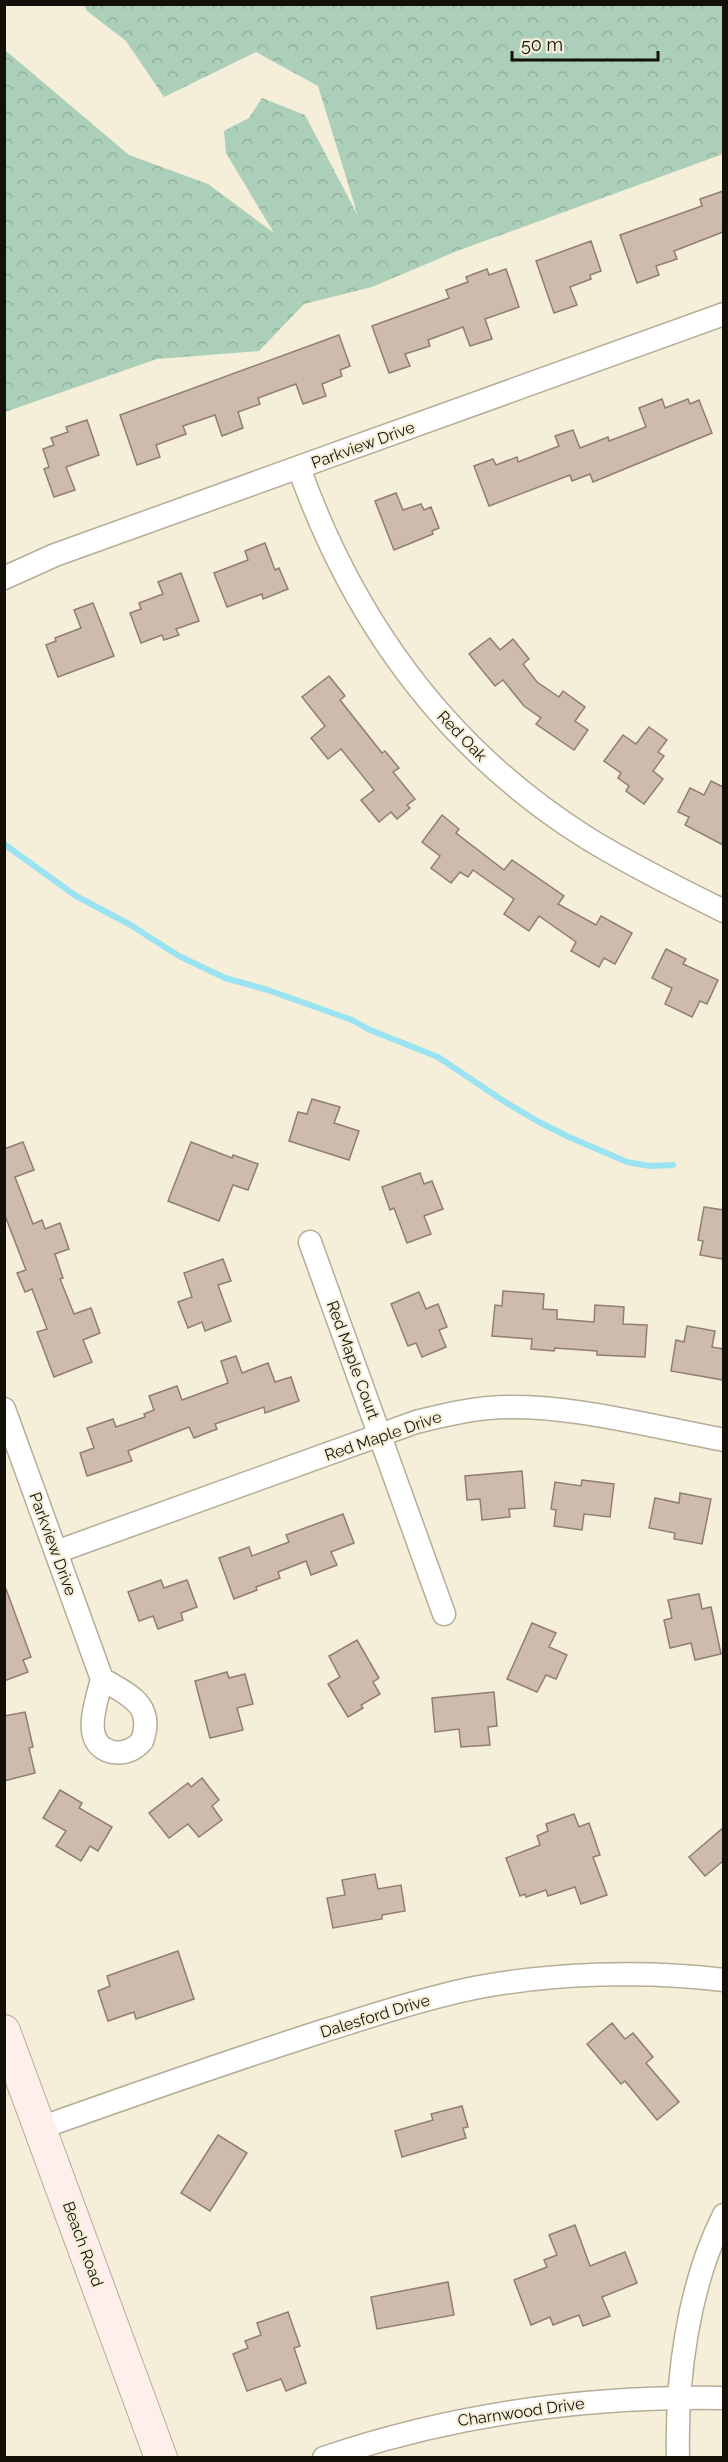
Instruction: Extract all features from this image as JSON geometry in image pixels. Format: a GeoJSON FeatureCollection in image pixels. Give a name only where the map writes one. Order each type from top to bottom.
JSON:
{"type":"FeatureCollection","features":[{"type":"Feature","properties":{"kind":"street","name":"Parkview Drive"},"geometry":{"type":"LineString","coordinates":[[4,578],[55,555],[723,314]]}},
{"type":"Feature","properties":{"kind":"street","name":"Red Oak"},"geometry":{"type":"LineString","coordinates":[[299,468],[324,533],[356,596],[405,672],[482,758],[518,788],[586,837],[647,872],[723,910]]}},
{"type":"Feature","properties":{"kind":"street","name":"Red Maple Court"},"geometry":{"type":"LineString","coordinates":[[310,1242],[444,1614]]}},
{"type":"Feature","properties":{"kind":"street","name":"Red Maple Drive"},"geometry":{"type":"LineString","coordinates":[[56,1552],[416,1422],[456,1412],[513,1407],[576,1412],[723,1440]]}},
{"type":"Feature","properties":{"kind":"street","name":"Parkview Drive"},"geometry":{"type":"LineString","coordinates":[[4,1409],[102,1679]]}},
{"type":"Feature","properties":{"kind":"street","name":"Dalesford Drive"},"geometry":{"type":"LineString","coordinates":[[40,2128],[294,2040],[394,2009],[474,1988],[594,1976],[654,1975],[723,1980]]}},
{"type":"Feature","properties":{"kind":"street","name":"Beach Road"},"geometry":{"type":"LineString","coordinates":[[4,2031],[161,2457]]}},
{"type":"Feature","properties":{"kind":"street"},"geometry":{"type":"LineString","coordinates":[[678,2457],[680,2397],[691,2314],[710,2244],[723,2215]]}},
{"type":"Feature","properties":{"kind":"street","name":"Charnwood Drive"},"geometry":{"type":"LineString","coordinates":[[324,2457],[408,2431],[478,2416],[599,2402],[680,2397],[723,2398]]}},
{"type":"Feature","properties":{"kind":"green space"},"geometry":{"type":"Polygon","coordinates":[[[84,5],[723,5],[723,154],[457,251],[372,287],[304,304],[259,351],[157,359],[5,412],[5,50],[129,155],[208,184],[274,233],[226,153],[224,131],[249,118],[262,98],[305,115],[358,216],[318,86],[256,52],[164,97],[126,41],[87,11],[84,5]]]}},
{"type":"Feature","properties":{"kind":"building"},"geometry":{"type":"Polygon","coordinates":[[[723,191],[723,232],[674,251],[677,259],[656,266],[659,275],[637,283],[620,235],[702,206],[700,199],[723,191]]]}},
{"type":"Feature","properties":{"kind":"building"},"geometry":{"type":"Polygon","coordinates":[[[591,241],[601,271],[590,275],[591,279],[570,287],[577,305],[554,313],[536,261],[591,241]]]}},
{"type":"Feature","properties":{"kind":"building"},"geometry":{"type":"Polygon","coordinates":[[[487,269],[489,275],[506,269],[519,307],[485,319],[492,339],[470,346],[463,327],[428,340],[430,346],[405,354],[410,366],[389,373],[372,326],[449,298],[446,290],[468,282],[466,277],[487,269]]]}},
{"type":"Feature","properties":{"kind":"building"},"geometry":{"type":"Polygon","coordinates":[[[339,335],[350,366],[340,370],[342,376],[322,384],[326,396],[303,404],[296,384],[258,398],[260,404],[238,412],[243,428],[222,436],[215,415],[183,426],[186,434],[156,445],[160,457],[137,465],[120,415],[339,335]]]}},
{"type":"Feature","properties":{"kind":"building"},"geometry":{"type":"Polygon","coordinates":[[[662,399],[665,408],[688,399],[690,404],[699,400],[712,433],[593,482],[590,474],[572,481],[570,475],[489,506],[474,466],[493,459],[496,465],[517,457],[518,462],[559,446],[555,436],[573,430],[580,448],[608,437],[609,441],[646,427],[639,408],[662,399]]]}},
{"type":"Feature","properties":{"kind":"building"},"geometry":{"type":"Polygon","coordinates":[[[87,420],[99,455],[66,467],[75,490],[54,497],[44,469],[49,467],[43,449],[54,445],[51,438],[68,432],[66,427],[87,420]]]}},
{"type":"Feature","properties":{"kind":"building"},"geometry":{"type":"Polygon","coordinates":[[[396,493],[403,510],[421,504],[424,510],[431,507],[439,528],[432,531],[433,534],[394,550],[375,501],[396,493]]]}},
{"type":"Feature","properties":{"kind":"building"},"geometry":{"type":"Polygon","coordinates":[[[265,543],[275,570],[279,568],[288,589],[263,599],[262,594],[227,607],[214,573],[248,560],[245,551],[265,543]]]}},
{"type":"Feature","properties":{"kind":"building"},"geometry":{"type":"Polygon","coordinates":[[[181,573],[199,621],[176,629],[179,635],[164,640],[162,635],[141,643],[130,613],[141,609],[139,603],[163,594],[158,582],[181,573]]]}},
{"type":"Feature","properties":{"kind":"building"},"geometry":{"type":"Polygon","coordinates":[[[93,603],[114,656],[58,677],[46,645],[56,641],[55,638],[81,628],[74,610],[93,603]]]}},
{"type":"Feature","properties":{"kind":"building"},"geometry":{"type":"Polygon","coordinates":[[[490,638],[500,650],[513,639],[529,659],[523,664],[537,682],[559,697],[563,691],[585,707],[575,721],[588,730],[574,750],[536,724],[541,718],[524,706],[503,680],[495,686],[469,654],[490,638]]]}},
{"type":"Feature","properties":{"kind":"building"},"geometry":{"type":"Polygon","coordinates":[[[329,676],[345,696],[340,700],[382,753],[385,751],[399,768],[393,772],[415,799],[407,805],[410,808],[397,819],[391,812],[379,822],[361,800],[374,790],[341,749],[328,759],[311,738],[325,726],[302,697],[329,676]]]}},
{"type":"Feature","properties":{"kind":"building"},"geometry":{"type":"Polygon","coordinates":[[[649,727],[667,740],[658,752],[664,756],[653,771],[663,779],[644,804],[626,791],[629,786],[618,778],[621,773],[604,761],[623,735],[636,744],[649,727]]]}},
{"type":"Feature","properties":{"kind":"building"},"geometry":{"type":"Polygon","coordinates":[[[711,781],[723,787],[723,845],[685,825],[689,817],[678,812],[690,788],[704,795],[711,781]]]}},
{"type":"Feature","properties":{"kind":"building"},"geometry":{"type":"Polygon","coordinates":[[[442,815],[459,829],[456,833],[504,870],[512,860],[564,896],[558,904],[596,925],[601,916],[632,933],[615,964],[604,958],[599,967],[571,951],[576,942],[539,916],[529,931],[504,914],[514,899],[473,870],[468,877],[460,872],[451,883],[431,868],[440,856],[422,842],[442,815]]]}},
{"type":"Feature","properties":{"kind":"building"},"geometry":{"type":"Polygon","coordinates":[[[666,949],[686,959],[683,964],[718,980],[707,1004],[700,1001],[692,1017],[665,1004],[672,988],[652,978],[666,949]]]}},
{"type":"Feature","properties":{"kind":"building"},"geometry":{"type":"Polygon","coordinates":[[[312,1099],[340,1107],[334,1123],[359,1131],[349,1160],[289,1141],[298,1112],[307,1114],[312,1099]]]}},
{"type":"Feature","properties":{"kind":"building"},"geometry":{"type":"Polygon","coordinates":[[[23,1142],[34,1170],[15,1177],[33,1224],[42,1220],[45,1229],[60,1223],[69,1249],[55,1254],[63,1278],[60,1279],[74,1314],[91,1308],[100,1333],[83,1340],[92,1362],[54,1377],[37,1332],[47,1329],[32,1289],[25,1292],[17,1273],[26,1270],[4,1213],[4,1149],[23,1142]]]}},
{"type":"Feature","properties":{"kind":"building"},"geometry":{"type":"Polygon","coordinates":[[[191,1142],[232,1158],[233,1155],[258,1164],[248,1190],[233,1185],[219,1221],[168,1201],[191,1142]]]}},
{"type":"Feature","properties":{"kind":"building"},"geometry":{"type":"Polygon","coordinates":[[[420,1173],[424,1184],[432,1181],[443,1209],[424,1216],[431,1234],[407,1243],[394,1208],[390,1210],[382,1187],[420,1173]]]}},
{"type":"Feature","properties":{"kind":"building"},"geometry":{"type":"Polygon","coordinates":[[[704,1207],[723,1210],[723,1259],[700,1255],[703,1241],[698,1240],[704,1207]]]}},
{"type":"Feature","properties":{"kind":"building"},"geometry":{"type":"Polygon","coordinates":[[[223,1259],[231,1281],[218,1285],[231,1321],[205,1331],[202,1322],[188,1328],[178,1302],[192,1297],[184,1273],[223,1259]]]}},
{"type":"Feature","properties":{"kind":"building"},"geometry":{"type":"Polygon","coordinates":[[[503,1291],[544,1294],[543,1309],[557,1310],[557,1319],[594,1322],[595,1305],[624,1307],[623,1324],[647,1325],[645,1357],[597,1355],[597,1351],[555,1348],[554,1351],[531,1349],[532,1339],[492,1336],[495,1305],[502,1306],[503,1291]]]}},
{"type":"Feature","properties":{"kind":"building"},"geometry":{"type":"Polygon","coordinates":[[[419,1292],[426,1309],[438,1304],[447,1327],[439,1330],[446,1347],[422,1357],[416,1343],[408,1346],[391,1304],[419,1292]]]}},
{"type":"Feature","properties":{"kind":"building"},"geometry":{"type":"Polygon","coordinates":[[[687,1326],[715,1331],[712,1347],[723,1349],[723,1380],[671,1371],[676,1340],[684,1342],[687,1326]]]}},
{"type":"Feature","properties":{"kind":"building"},"geometry":{"type":"Polygon","coordinates":[[[236,1356],[242,1373],[268,1363],[275,1382],[291,1377],[299,1401],[265,1413],[264,1407],[215,1424],[217,1429],[194,1438],[189,1427],[128,1451],[132,1461],[87,1476],[80,1453],[94,1448],[87,1428],[113,1419],[116,1427],[145,1417],[144,1414],[154,1410],[149,1396],[177,1386],[182,1400],[228,1383],[221,1361],[236,1356]]]}},
{"type":"Feature","properties":{"kind":"building"},"geometry":{"type":"Polygon","coordinates":[[[522,1471],[525,1508],[509,1509],[510,1517],[482,1520],[480,1499],[467,1500],[465,1476],[522,1471]]]}},
{"type":"Feature","properties":{"kind":"building"},"geometry":{"type":"Polygon","coordinates":[[[582,1480],[614,1484],[610,1517],[584,1514],[582,1530],[554,1526],[556,1510],[551,1509],[555,1482],[581,1486],[582,1480]]]}},
{"type":"Feature","properties":{"kind":"building"},"geometry":{"type":"Polygon","coordinates":[[[680,1493],[711,1499],[702,1544],[674,1539],[675,1533],[649,1528],[655,1498],[679,1503],[680,1493]]]}},
{"type":"Feature","properties":{"kind":"building"},"geometry":{"type":"Polygon","coordinates":[[[343,1514],[354,1543],[331,1552],[337,1565],[311,1575],[306,1561],[278,1572],[280,1578],[234,1599],[219,1558],[249,1547],[252,1556],[289,1542],[286,1535],[343,1514]]]}},
{"type":"Feature","properties":{"kind":"building"},"geometry":{"type":"Polygon","coordinates":[[[161,1580],[164,1588],[187,1580],[197,1607],[181,1613],[183,1620],[158,1629],[153,1616],[139,1621],[128,1592],[161,1580]]]}},
{"type":"Feature","properties":{"kind":"building"},"geometry":{"type":"Polygon","coordinates":[[[6,1589],[31,1657],[23,1660],[28,1672],[4,1681],[4,1590],[6,1589]]]}},
{"type":"Feature","properties":{"kind":"building"},"geometry":{"type":"Polygon","coordinates":[[[699,1594],[702,1609],[711,1607],[721,1654],[695,1660],[691,1643],[670,1648],[664,1620],[672,1618],[668,1600],[699,1594]]]}},
{"type":"Feature","properties":{"kind":"building"},"geometry":{"type":"Polygon","coordinates":[[[532,1623],[556,1633],[549,1647],[567,1655],[556,1679],[546,1675],[537,1692],[507,1679],[532,1623]]]}},
{"type":"Feature","properties":{"kind":"building"},"geometry":{"type":"Polygon","coordinates":[[[357,1640],[379,1678],[373,1682],[380,1694],[361,1705],[363,1708],[348,1717],[328,1684],[340,1677],[329,1656],[357,1640]]]}},
{"type":"Feature","properties":{"kind":"building"},"geometry":{"type":"Polygon","coordinates":[[[227,1672],[229,1678],[245,1674],[253,1704],[237,1708],[243,1730],[210,1738],[195,1681],[227,1672]]]}},
{"type":"Feature","properties":{"kind":"building"},"geometry":{"type":"Polygon","coordinates":[[[494,1692],[497,1726],[488,1727],[490,1745],[461,1747],[459,1729],[435,1732],[432,1698],[494,1692]]]}},
{"type":"Feature","properties":{"kind":"building"},"geometry":{"type":"Polygon","coordinates":[[[25,1712],[33,1747],[29,1748],[35,1773],[4,1781],[4,1716],[25,1712]]]}},
{"type":"Feature","properties":{"kind":"building"},"geometry":{"type":"Polygon","coordinates":[[[202,1778],[219,1800],[212,1806],[222,1820],[199,1837],[188,1824],[169,1838],[149,1813],[188,1783],[191,1787],[202,1778]]]}},
{"type":"Feature","properties":{"kind":"building"},"geometry":{"type":"Polygon","coordinates":[[[60,1790],[82,1803],[79,1808],[112,1827],[98,1851],[90,1846],[81,1861],[56,1846],[66,1831],[43,1818],[60,1790]]]}},
{"type":"Feature","properties":{"kind":"building"},"geometry":{"type":"Polygon","coordinates":[[[574,1814],[579,1827],[589,1823],[600,1855],[593,1857],[607,1895],[581,1904],[575,1887],[548,1896],[546,1890],[526,1897],[525,1894],[520,1896],[506,1858],[540,1845],[537,1836],[548,1831],[546,1824],[574,1814]]]}},
{"type":"Feature","properties":{"kind":"building"},"geometry":{"type":"Polygon","coordinates":[[[723,1828],[723,1861],[705,1876],[689,1857],[723,1828]]]}},
{"type":"Feature","properties":{"kind":"building"},"geometry":{"type":"Polygon","coordinates":[[[375,1874],[378,1889],[401,1885],[405,1911],[382,1915],[382,1919],[333,1928],[327,1898],[345,1895],[342,1880],[375,1874]]]}},
{"type":"Feature","properties":{"kind":"building"},"geometry":{"type":"Polygon","coordinates":[[[178,1951],[194,1999],[136,2019],[134,2012],[108,2021],[98,1991],[110,1986],[107,1976],[178,1951]]]}},
{"type":"Feature","properties":{"kind":"building"},"geometry":{"type":"Polygon","coordinates":[[[612,2023],[625,2039],[633,2033],[653,2057],[646,2063],[679,2102],[657,2120],[625,2081],[621,2084],[587,2044],[612,2023]]]}},
{"type":"Feature","properties":{"kind":"building"},"geometry":{"type":"Polygon","coordinates":[[[462,2106],[468,2127],[463,2128],[466,2138],[402,2157],[395,2131],[433,2120],[431,2114],[462,2106]]]}},
{"type":"Feature","properties":{"kind":"building"},"geometry":{"type":"Polygon","coordinates":[[[218,2135],[247,2153],[210,2211],[181,2193],[218,2135]]]}},
{"type":"Feature","properties":{"kind":"building"},"geometry":{"type":"Polygon","coordinates":[[[575,2225],[590,2266],[625,2252],[637,2283],[602,2297],[610,2316],[583,2326],[579,2315],[553,2325],[550,2317],[531,2325],[514,2280],[547,2267],[544,2260],[557,2255],[549,2235],[575,2225]]]}},
{"type":"Feature","properties":{"kind":"building"},"geometry":{"type":"Polygon","coordinates":[[[448,2282],[454,2315],[377,2329],[371,2297],[448,2282]]]}},
{"type":"Feature","properties":{"kind":"building"},"geometry":{"type":"Polygon","coordinates":[[[288,2312],[300,2346],[294,2348],[306,2383],[286,2391],[281,2379],[247,2391],[233,2354],[248,2348],[245,2341],[261,2335],[257,2323],[288,2312]]]}},
{"type":"Feature","properties":{"kind":"waterway"},"geometry":{"type":"LineString","coordinates":[[4,844],[76,896],[129,924],[179,956],[225,978],[268,990],[352,1020],[370,1030],[438,1057],[539,1122],[627,1162],[650,1166],[673,1165]]}}]}
